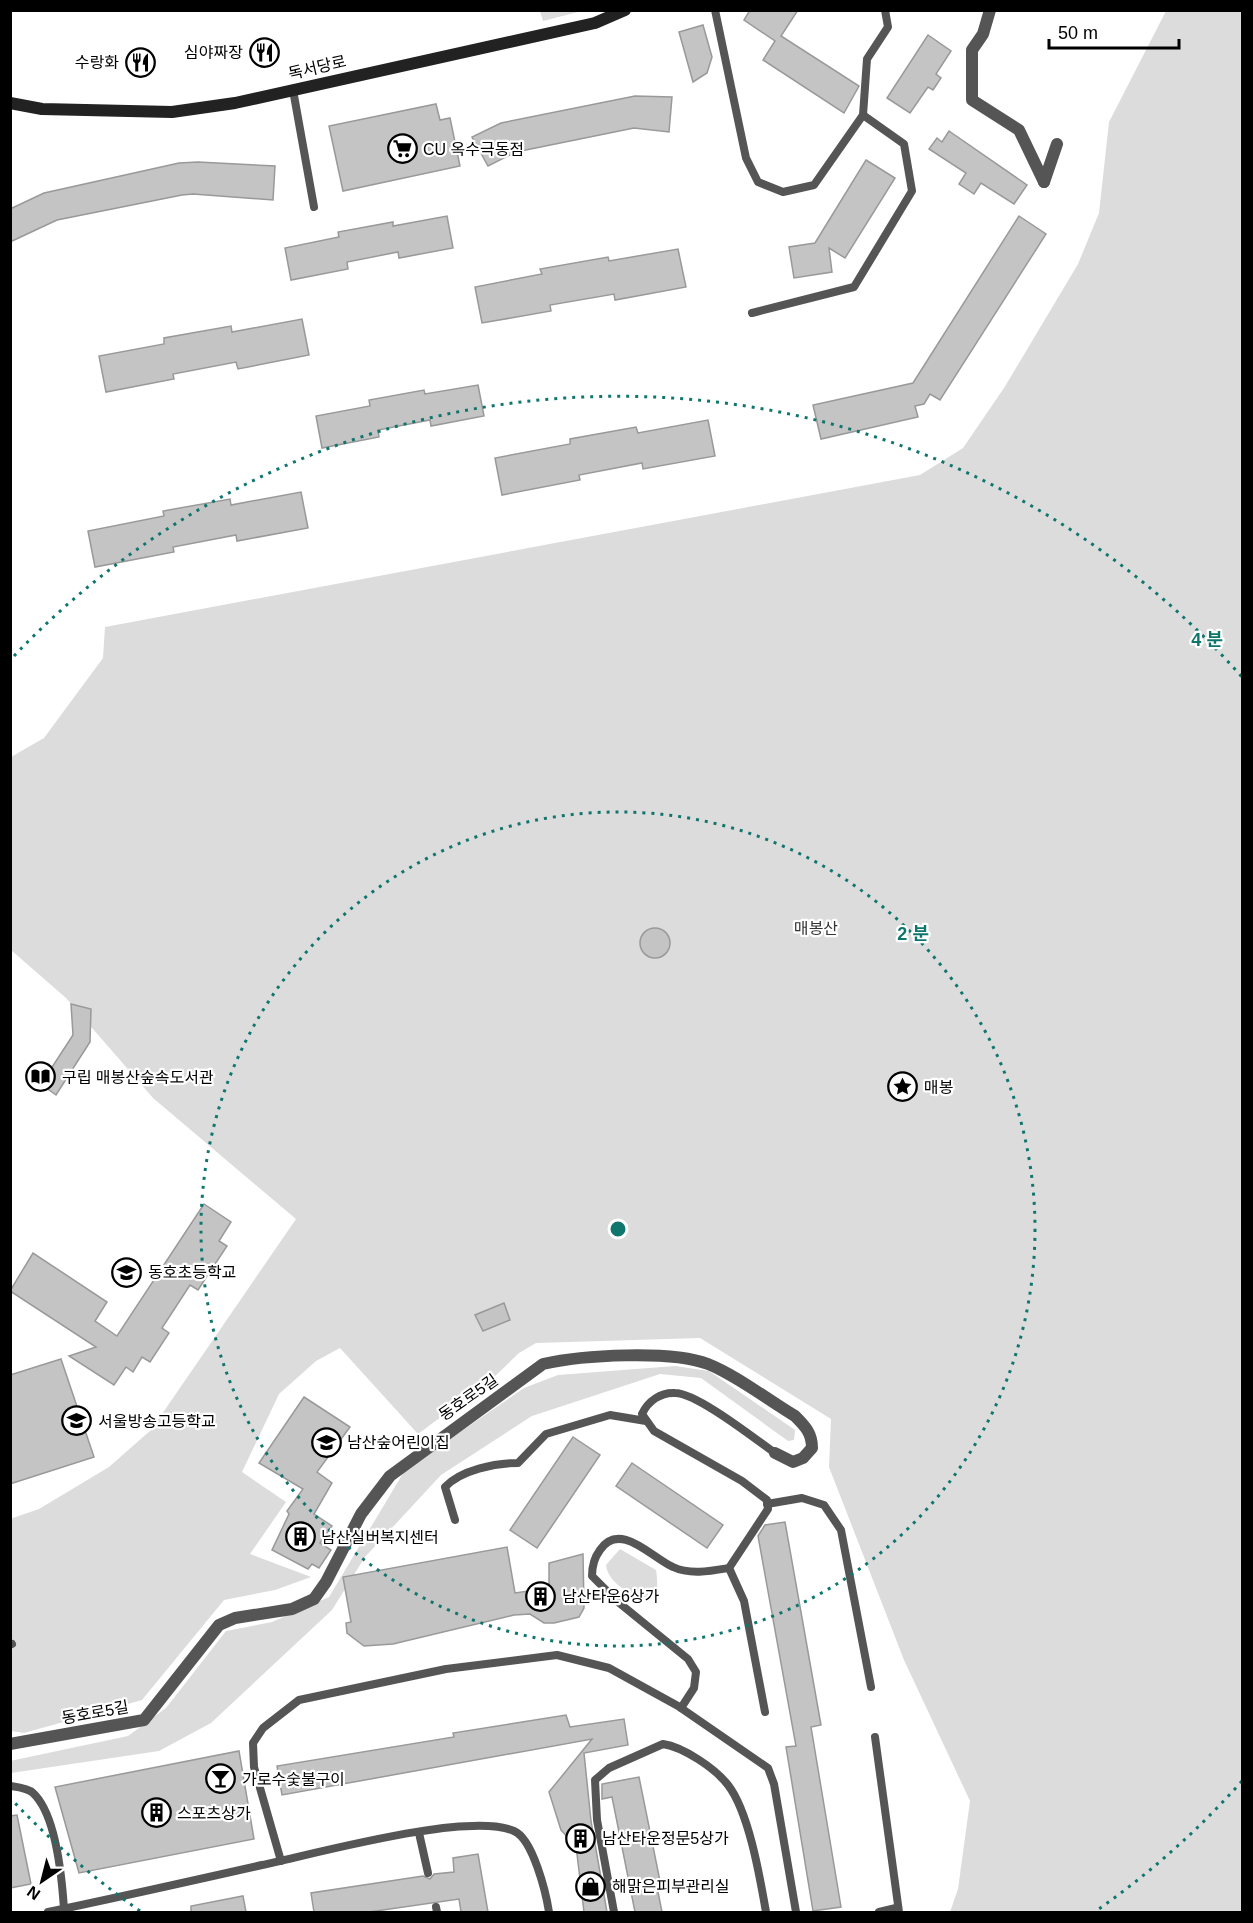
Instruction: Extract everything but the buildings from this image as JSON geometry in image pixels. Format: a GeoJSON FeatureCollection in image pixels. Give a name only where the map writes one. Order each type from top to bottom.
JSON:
{"type":"FeatureCollection","features":[{"type":"Feature","properties":{"kind":"main road","name":"독서당로"},"geometry":{"type":"LineString","coordinates":[[10,103],[42,109],[172,112],[235,103],[595,23],[625,10]]}},
{"type":"Feature","properties":{"kind":"street"},"geometry":{"type":"LineString","coordinates":[[990,10],[983,34],[972,50],[972,100],[1019,130],[1044,182],[1057,144]]}},
{"type":"Feature","properties":{"kind":"street","name":"동호로5길"},"geometry":{"type":"LineString","coordinates":[[10,1744],[144,1720],[219,1624],[235,1618],[292,1608],[314,1599],[361,1514],[390,1476],[543,1364],[563,1360],[614,1357],[691,1358],[711,1365],[795,1416],[806,1427],[812,1437],[812,1448],[806,1455],[793,1462],[775,1453]]}},
{"type":"Feature","properties":{"kind":"lane"},"geometry":{"type":"LineString","coordinates":[[715,10],[746,158],[758,182],[783,192],[814,185],[863,115],[867,59],[888,27],[885,10]]}},
{"type":"Feature","properties":{"kind":"lane"},"geometry":{"type":"LineString","coordinates":[[293,90],[314,207]]}},
{"type":"Feature","properties":{"kind":"lane"},"geometry":{"type":"LineString","coordinates":[[752,313],[854,287],[912,191],[904,144],[863,115]]}},
{"type":"Feature","properties":{"kind":"lane"},"geometry":{"type":"LineString","coordinates":[[729,1568],[768,1509],[767,1500],[742,1481],[654,1431],[642,1414],[646,1404],[664,1394],[678,1392],[703,1404],[775,1453]]}},
{"type":"Feature","properties":{"kind":"lane"},"geometry":{"type":"LineString","coordinates":[[455,1520],[445,1486],[453,1478],[502,1463],[518,1463],[546,1434],[609,1415],[646,1421]]}},
{"type":"Feature","properties":{"kind":"lane"},"geometry":{"type":"LineString","coordinates":[[767,1504],[802,1498],[825,1505],[841,1530],[870,1687]]}},
{"type":"Feature","properties":{"kind":"lane"},"geometry":{"type":"LineString","coordinates":[[681,1708],[694,1688],[696,1672],[688,1659],[618,1602],[592,1576],[595,1557],[603,1546],[612,1540],[630,1540],[672,1567],[696,1571],[729,1568]]}},
{"type":"Feature","properties":{"kind":"lane"},"geometry":{"type":"LineString","coordinates":[[729,1568],[744,1601],[765,1712]]}},
{"type":"Feature","properties":{"kind":"lane"},"geometry":{"type":"LineString","coordinates":[[281,1861],[254,1767],[253,1743],[263,1728],[299,1700],[446,1669],[557,1655],[609,1668],[681,1708],[768,1768],[774,1784],[796,1912]]}},
{"type":"Feature","properties":{"kind":"lane"},"geometry":{"type":"LineString","coordinates":[[874,1737],[897,1910],[879,1912]]}},
{"type":"Feature","properties":{"kind":"lane"},"geometry":{"type":"LineString","coordinates":[[614,1912],[597,1820],[595,1780],[609,1768],[663,1744],[691,1755],[728,1785],[742,1814],[760,1877],[766,1912]]}},
{"type":"Feature","properties":{"kind":"lane"},"geometry":{"type":"LineString","coordinates":[[10,1786],[31,1791],[41,1804],[60,1859],[64,1909]]}},
{"type":"Feature","properties":{"kind":"lane"},"geometry":{"type":"LineString","coordinates":[[48,1912],[418,1833],[483,1826],[517,1832],[531,1851],[549,1912]]}},
{"type":"Feature","properties":{"kind":"lane"},"geometry":{"type":"LineString","coordinates":[[418,1833],[428,1873]]}},
{"type":"Feature","properties":{"kind":"green space"},"geometry":{"type":"Polygon","coordinates":[[[540,10],[582,11],[543,21],[540,10]]]}},
{"type":"Feature","properties":{"kind":"green space","name":"매봉산"},"geometry":{"type":"Polygon","coordinates":[[[1166,11],[1242,11],[1242,1912],[950,1912],[958,1889],[970,1801],[904,1660],[829,1467],[831,1419],[700,1338],[536,1343],[519,1353],[492,1379],[418,1434],[340,1348],[316,1361],[279,1394],[242,1472],[286,1502],[250,1554],[311,1577],[275,1590],[224,1600],[142,1700],[24,1733],[11,1731],[10,1519],[39,1509],[109,1467],[151,1430],[296,1219],[153,1098],[66,998],[11,950],[11,757],[44,738],[103,658],[105,627],[920,475],[963,448],[1004,388],[1078,264],[1099,213],[1109,122],[1166,11]]]}},
{"type":"Feature","properties":{"kind":"green space"},"geometry":{"type":"Polygon","coordinates":[[[675,1366],[709,1371],[795,1430],[794,1440],[788,1441],[701,1378],[660,1374],[532,1416],[441,1475],[365,1557],[332,1610],[211,1723],[159,1751],[11,1773],[10,1761],[128,1736],[166,1708],[226,1631],[272,1622],[329,1597],[405,1470],[524,1388],[558,1375],[675,1366]]]}},
{"type":"Feature","properties":{"kind":"green space"},"geometry":{"type":"Polygon","coordinates":[[[620,1549],[656,1570],[657,1588],[654,1596],[647,1603],[622,1588],[608,1572],[606,1565],[620,1549]]]}},
{"type":"Feature","properties":{"kind":"place","name":"심야짜장"},"geometry":{"type":"Point","coordinates":[264,52]}},
{"type":"Feature","properties":{"kind":"place","name":"수랑화"},"geometry":{"type":"Point","coordinates":[140,62]}},
{"type":"Feature","properties":{"kind":"place","name":"CU 옥수극동점"},"geometry":{"type":"Point","coordinates":[402,149]}},
{"type":"Feature","properties":{"kind":"place","name":"구립 매봉산숲속도서관"},"geometry":{"type":"Point","coordinates":[41,1077]}},
{"type":"Feature","properties":{"kind":"place","name":"매봉"},"geometry":{"type":"Point","coordinates":[903,1087]}},
{"type":"Feature","properties":{"kind":"place","name":"동호초등학교"},"geometry":{"type":"Point","coordinates":[127,1272]}},
{"type":"Feature","properties":{"kind":"place","name":"서울방송고등학교"},"geometry":{"type":"Point","coordinates":[77,1421]}},
{"type":"Feature","properties":{"kind":"place","name":"남산숲어린이집"},"geometry":{"type":"Point","coordinates":[326,1442]}},
{"type":"Feature","properties":{"kind":"place","name":"남산실버복지센터"},"geometry":{"type":"Point","coordinates":[300,1537]}},
{"type":"Feature","properties":{"kind":"place","name":"남산타운6상가"},"geometry":{"type":"Point","coordinates":[541,1596]}},
{"type":"Feature","properties":{"kind":"place","name":"가로수숯불구이"},"geometry":{"type":"Point","coordinates":[221,1779]}},
{"type":"Feature","properties":{"kind":"place","name":"스포츠상가"},"geometry":{"type":"Point","coordinates":[156,1813]}},
{"type":"Feature","properties":{"kind":"place","name":"남산타운정문5상가"},"geometry":{"type":"Point","coordinates":[581,1838]}},
{"type":"Feature","properties":{"kind":"place","name":"해맑은피부관리실"},"geometry":{"type":"Point","coordinates":[591,1886]}}]}
